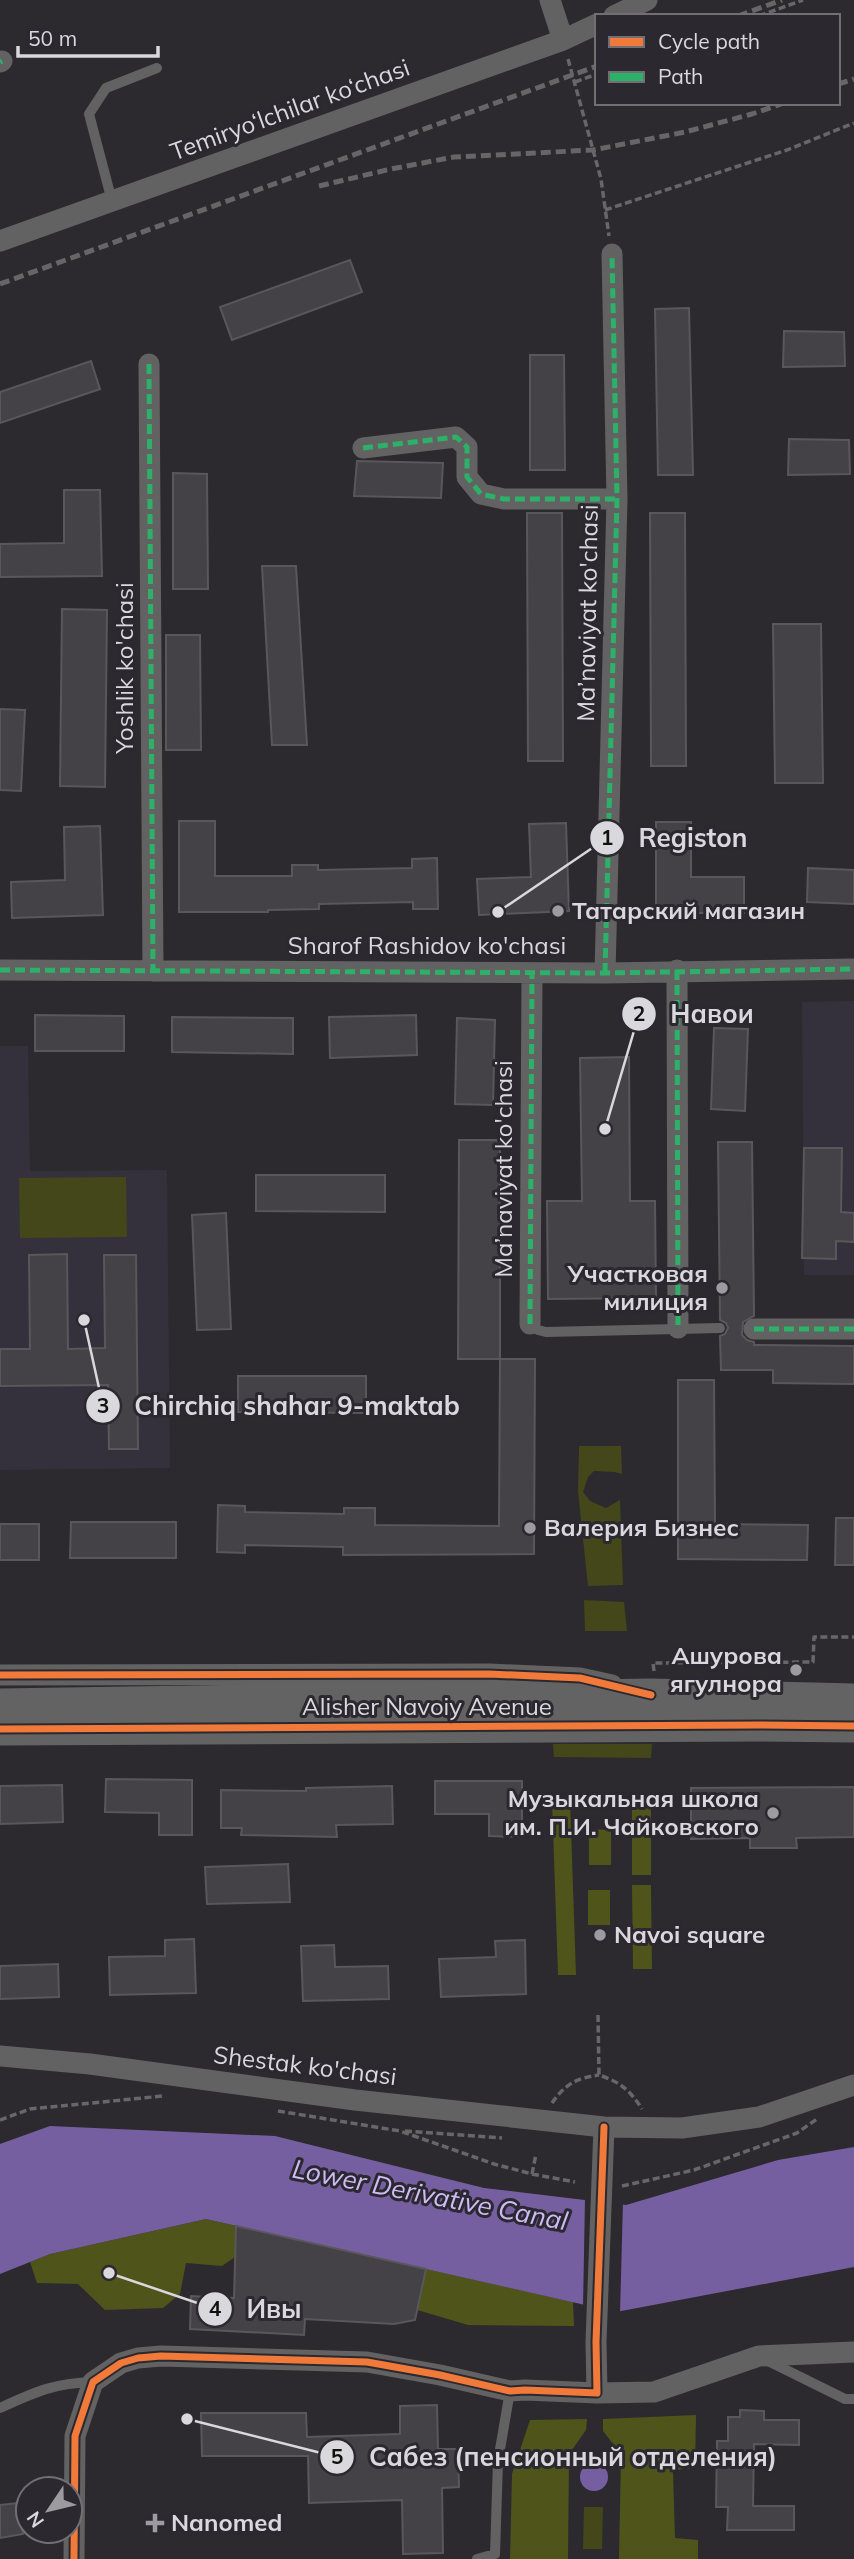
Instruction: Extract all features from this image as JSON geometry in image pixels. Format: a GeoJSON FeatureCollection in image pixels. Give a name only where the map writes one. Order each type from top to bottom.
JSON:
{"type":"FeatureCollection","features":[{"type":"Feature","properties":{"kind":"main road","name":"Alisher Navoiy Avenue"},"geometry":{"type":"LineString","coordinates":[[0,1704],[652,1679],[854,1700]]}},
{"type":"Feature","properties":{"kind":"main road","name":"Alisher Navoiy Avenue"},"geometry":{"type":"LineString","coordinates":[[0,1729],[854,1726]]}},
{"type":"Feature","properties":{"kind":"street"},"geometry":{"type":"LineString","coordinates":[[550,0],[563,40]]}},
{"type":"Feature","properties":{"kind":"street"},"geometry":{"type":"LineString","coordinates":[[618,14],[647,0]]}},
{"type":"Feature","properties":{"kind":"street","name":"Temiryo‘lchilar ko‘chasi"},"geometry":{"type":"LineString","coordinates":[[0,241],[563,40],[595,25]]}},
{"type":"Feature","properties":{"kind":"street","name":"Ma’naviyat ko'chasi"},"geometry":{"type":"LineString","coordinates":[[605,973],[617,499],[612,254]]}},
{"type":"Feature","properties":{"kind":"street","name":"Yoshlik ko'chasi"},"geometry":{"type":"LineString","coordinates":[[149,364],[153,971]]}},
{"type":"Feature","properties":{"kind":"street"},"geometry":{"type":"LineString","coordinates":[[363,448],[456,437],[467,447],[467,477],[481,494],[504,499],[617,499]]}},
{"type":"Feature","properties":{"kind":"street","name":"Sharof Rashidov ko'chasi"},"geometry":{"type":"LineString","coordinates":[[0,970],[605,973],[854,969]]}},
{"type":"Feature","properties":{"kind":"street"},"geometry":{"type":"LineString","coordinates":[[677,970],[678,1328]]}},
{"type":"Feature","properties":{"kind":"street","name":"Ma’naviyat ko'chasi"},"geometry":{"type":"LineString","coordinates":[[530,1324],[532,973]]}},
{"type":"Feature","properties":{"kind":"street"},"geometry":{"type":"LineString","coordinates":[[754,1329],[854,1329]]}},
{"type":"Feature","properties":{"kind":"street","name":"Alisher Navoiy Avenue"},"geometry":{"type":"LineString","coordinates":[[0,1675],[489,1674],[652,1679]]}},
{"type":"Feature","properties":{"kind":"street","name":"Shestak ko'chasi"},"geometry":{"type":"LineString","coordinates":[[0,2056],[90,2064],[355,2100],[604,2127],[682,2128],[759,2117],[854,2085]]}},
{"type":"Feature","properties":{"kind":"street"},"geometry":{"type":"LineString","coordinates":[[597,2393],[596,2342],[604,2127]]}},
{"type":"Feature","properties":{"kind":"street"},"geometry":{"type":"LineString","coordinates":[[74,2559],[75,2435],[93,2382],[121,2363],[138,2358],[161,2356],[367,2362],[510,2391],[597,2393],[654,2392],[759,2356],[854,2352]]}},
{"type":"Feature","properties":{"kind":"lane"},"geometry":{"type":"LineString","coordinates":[[112,201],[89,114],[106,88],[157,68]]}},
{"type":"Feature","properties":{"kind":"lane"},"geometry":{"type":"LineString","coordinates":[[530,1324],[546,1332],[720,1328]]}},
{"type":"Feature","properties":{"kind":"lane"},"geometry":{"type":"LineString","coordinates":[[759,2356],[845,2399],[854,2399]]}},
{"type":"Feature","properties":{"kind":"lane"},"geometry":{"type":"LineString","coordinates":[[0,2408],[44,2388],[68,2382],[93,2382]]}},
{"type":"Feature","properties":{"kind":"lane"},"geometry":{"type":"LineString","coordinates":[[477,2559],[495,2554],[498,2460],[510,2391]]}},
{"type":"Feature","properties":{"kind":"path"},"geometry":{"type":"LineString","coordinates":[[764,14],[803,0]]}},
{"type":"Feature","properties":{"kind":"path"},"geometry":{"type":"LineString","coordinates":[[563,40],[601,179],[612,254]]}},
{"type":"Feature","properties":{"kind":"path"},"geometry":{"type":"LineString","coordinates":[[575,82],[595,75]]}},
{"type":"Feature","properties":{"kind":"path"},"geometry":{"type":"LineString","coordinates":[[605,210],[787,150],[854,123]]}},
{"type":"Feature","properties":{"kind":"path"},"geometry":{"type":"LineString","coordinates":[[652,1679],[813,1662],[814,1637],[854,1637]]}},
{"type":"Feature","properties":{"kind":"path"},"geometry":{"type":"LineString","coordinates":[[598,2015],[599,2075]]}},
{"type":"Feature","properties":{"kind":"path"},"geometry":{"type":"LineString","coordinates":[[550,2106],[562,2088],[579,2078],[599,2075],[617,2081],[630,2091],[642,2110]]}},
{"type":"Feature","properties":{"kind":"path"},"geometry":{"type":"LineString","coordinates":[[0,2120],[30,2109],[162,2095],[174,2097]]}},
{"type":"Feature","properties":{"kind":"path"},"geometry":{"type":"LineString","coordinates":[[269,2110],[400,2131],[505,2138]]}},
{"type":"Feature","properties":{"kind":"path"},"geometry":{"type":"LineString","coordinates":[[622,2186],[694,2170],[797,2133],[820,2117]]}},
{"type":"Feature","properties":{"kind":"path"},"geometry":{"type":"LineString","coordinates":[[400,2131],[532,2174],[575,2182]]}},
{"type":"Feature","properties":{"kind":"path"},"geometry":{"type":"LineString","coordinates":[[532,2174],[536,2154]]}},
{"type":"Feature","properties":{"kind":"shaded area"},"geometry":{"type":"Polygon","coordinates":[[[854,1001],[854,1275],[804,1275],[802,1002],[854,1001]]]}},
{"type":"Feature","properties":{"kind":"shaded area"},"geometry":{"type":"Polygon","coordinates":[[[0,1046],[28,1046],[30,1171],[167,1170],[170,1468],[0,1470],[0,1046]]]}},
{"type":"Feature","properties":{"kind":"green space"},"geometry":{"type":"Polygon","coordinates":[[[126,1177],[127,1237],[20,1238],[19,1178],[126,1177]]]}},
{"type":"Feature","properties":{"kind":"green space"},"geometry":{"type":"Polygon","coordinates":[[[579,1446],[621,1446],[622,1474],[594,1471],[588,1477],[583,1492],[590,1501],[606,1508],[620,1500],[623,1585],[588,1586],[578,1491],[579,1446]]]}},
{"type":"Feature","properties":{"kind":"green space"},"geometry":{"type":"Polygon","coordinates":[[[584,1600],[624,1602],[627,1631],[585,1631],[584,1600]]]}},
{"type":"Feature","properties":{"kind":"green space"},"geometry":{"type":"Polygon","coordinates":[[[553,1744],[652,1744],[651,1758],[554,1757],[553,1744]]]}},
{"type":"Feature","properties":{"kind":"green space"},"geometry":{"type":"Polygon","coordinates":[[[632,1794],[651,1795],[651,1875],[632,1875],[632,1794]]]}},
{"type":"Feature","properties":{"kind":"green space"},"geometry":{"type":"Polygon","coordinates":[[[552,1800],[570,1800],[576,1975],[558,1975],[552,1800]]]}},
{"type":"Feature","properties":{"kind":"green space"},"geometry":{"type":"Polygon","coordinates":[[[589,1829],[611,1830],[611,1865],[589,1865],[589,1829]]]}},
{"type":"Feature","properties":{"kind":"green space"},"geometry":{"type":"Polygon","coordinates":[[[632,1885],[651,1885],[652,1969],[633,1969],[632,1885]]]}},
{"type":"Feature","properties":{"kind":"green space"},"geometry":{"type":"Polygon","coordinates":[[[588,1890],[610,1890],[610,1925],[588,1925],[588,1890]]]}},
{"type":"Feature","properties":{"kind":"green space"},"geometry":{"type":"Polygon","coordinates":[[[206,2219],[573,2302],[574,2326],[468,2325],[306,2277],[248,2248],[222,2266],[186,2263],[180,2294],[163,2308],[105,2310],[78,2284],[37,2283],[30,2262],[50,2254],[206,2219]]]}},
{"type":"Feature","properties":{"kind":"green space"},"geometry":{"type":"Polygon","coordinates":[[[696,2415],[695,2468],[673,2470],[675,2538],[698,2540],[698,2559],[619,2559],[621,2454],[603,2431],[603,2419],[696,2415]]]}},
{"type":"Feature","properties":{"kind":"green space"},"geometry":{"type":"Polygon","coordinates":[[[587,2419],[586,2430],[569,2454],[568,2559],[510,2559],[512,2474],[530,2420],[587,2419]]]}},
{"type":"Feature","properties":{"kind":"green space"},"geometry":{"type":"Polygon","coordinates":[[[584,2507],[603,2507],[602,2549],[583,2549],[584,2507]]]}},
{"type":"Feature","properties":{"kind":"water","name":"Lower Derivative Canal"},"geometry":{"type":"Polygon","coordinates":[[[50,2126],[275,2136],[484,2188],[626,2205],[778,2160],[854,2147],[854,2267],[616,2312],[206,2219],[50,2254],[0,2274],[0,2144],[50,2126]]]}},
{"type":"Feature","properties":{"kind":"water"},"geometry":{"type":"Polygon","coordinates":[[[594,2463],[604,2467],[608,2477],[604,2487],[594,2491],[584,2487],[580,2477],[584,2467],[594,2463]]]}},
{"type":"Feature","properties":{"kind":"pier"},"geometry":{"type":"Polygon","coordinates":[[[585,2197],[623,2201],[620,2314],[583,2308],[585,2197]]]}},
{"type":"Feature","properties":{"kind":"building"},"geometry":{"type":"Polygon","coordinates":[[[350,260],[362,292],[232,340],[220,307],[350,260]]]}},
{"type":"Feature","properties":{"kind":"building"},"geometry":{"type":"Polygon","coordinates":[[[689,308],[693,475],[658,475],[655,309],[689,308]]]}},
{"type":"Feature","properties":{"kind":"building"},"geometry":{"type":"Polygon","coordinates":[[[784,331],[844,332],[845,366],[783,367],[784,331]]]}},
{"type":"Feature","properties":{"kind":"building"},"geometry":{"type":"Polygon","coordinates":[[[530,355],[564,355],[565,470],[530,470],[530,355]]]}},
{"type":"Feature","properties":{"kind":"building"},"geometry":{"type":"Polygon","coordinates":[[[91,361],[100,389],[0,423],[0,392],[91,361]]]}},
{"type":"Feature","properties":{"kind":"building"},"geometry":{"type":"Polygon","coordinates":[[[789,439],[849,440],[850,474],[788,475],[789,439]]]}},
{"type":"Feature","properties":{"kind":"building"},"geometry":{"type":"Polygon","coordinates":[[[357,461],[443,463],[441,498],[354,496],[357,461]]]}},
{"type":"Feature","properties":{"kind":"building"},"geometry":{"type":"Polygon","coordinates":[[[173,473],[207,474],[208,589],[173,589],[173,473]]]}},
{"type":"Feature","properties":{"kind":"building"},"geometry":{"type":"Polygon","coordinates":[[[64,490],[100,490],[102,576],[0,577],[0,544],[64,543],[64,490]]]}},
{"type":"Feature","properties":{"kind":"building"},"geometry":{"type":"Polygon","coordinates":[[[527,513],[562,513],[563,761],[528,761],[527,513]]]}},
{"type":"Feature","properties":{"kind":"building"},"geometry":{"type":"Polygon","coordinates":[[[650,513],[685,513],[686,766],[651,766],[650,513]]]}},
{"type":"Feature","properties":{"kind":"building"},"geometry":{"type":"Polygon","coordinates":[[[262,566],[296,566],[307,745],[272,745],[262,566]]]}},
{"type":"Feature","properties":{"kind":"building"},"geometry":{"type":"Polygon","coordinates":[[[62,609],[107,610],[105,787],[60,786],[62,609]]]}},
{"type":"Feature","properties":{"kind":"building"},"geometry":{"type":"Polygon","coordinates":[[[773,624],[821,624],[823,783],[775,783],[773,624]]]}},
{"type":"Feature","properties":{"kind":"building"},"geometry":{"type":"Polygon","coordinates":[[[166,635],[200,635],[201,750],[166,750],[166,635]]]}},
{"type":"Feature","properties":{"kind":"building"},"geometry":{"type":"Polygon","coordinates":[[[0,709],[25,710],[21,791],[0,790],[0,709]]]}},
{"type":"Feature","properties":{"kind":"building"},"geometry":{"type":"Polygon","coordinates":[[[179,821],[215,821],[215,876],[292,876],[292,865],[318,865],[318,870],[412,868],[412,859],[437,858],[438,909],[413,909],[413,902],[319,904],[319,909],[268,912],[179,912],[179,821]]]}},
{"type":"Feature","properties":{"kind":"building"},"geometry":{"type":"Polygon","coordinates":[[[656,822],[691,822],[691,877],[744,877],[744,913],[656,913],[656,822]]]}},
{"type":"Feature","properties":{"kind":"building"},"geometry":{"type":"Polygon","coordinates":[[[566,823],[569,911],[479,915],[477,879],[531,877],[529,824],[566,823]]]}},
{"type":"Feature","properties":{"kind":"building"},"geometry":{"type":"Polygon","coordinates":[[[100,826],[103,915],[12,918],[11,882],[65,880],[64,827],[100,826]]]}},
{"type":"Feature","properties":{"kind":"building"},"geometry":{"type":"Polygon","coordinates":[[[808,868],[854,870],[854,904],[807,902],[808,868]]]}},
{"type":"Feature","properties":{"kind":"building"},"geometry":{"type":"Polygon","coordinates":[[[35,1015],[124,1016],[124,1051],[35,1051],[35,1015]]]}},
{"type":"Feature","properties":{"kind":"building"},"geometry":{"type":"Polygon","coordinates":[[[416,1015],[417,1055],[330,1058],[329,1017],[416,1015]]]}},
{"type":"Feature","properties":{"kind":"building"},"geometry":{"type":"Polygon","coordinates":[[[172,1017],[293,1018],[293,1054],[172,1052],[172,1017]]]}},
{"type":"Feature","properties":{"kind":"building"},"geometry":{"type":"Polygon","coordinates":[[[457,1018],[495,1020],[493,1105],[455,1104],[457,1018]]]}},
{"type":"Feature","properties":{"kind":"building"},"geometry":{"type":"Polygon","coordinates":[[[714,1028],[748,1029],[745,1111],[711,1109],[714,1028]]]}},
{"type":"Feature","properties":{"kind":"building"},"geometry":{"type":"Polygon","coordinates":[[[629,1057],[630,1201],[655,1201],[656,1298],[548,1299],[547,1201],[582,1201],[580,1058],[629,1057]]]}},
{"type":"Feature","properties":{"kind":"building"},"geometry":{"type":"Polygon","coordinates":[[[459,1140],[500,1140],[500,1359],[458,1359],[459,1140]]]}},
{"type":"Feature","properties":{"kind":"building"},"geometry":{"type":"Polygon","coordinates":[[[718,1142],[752,1142],[754,1316],[743,1322],[742,1335],[754,1342],[754,1345],[854,1346],[854,1384],[773,1383],[773,1370],[721,1370],[720,1336],[725,1334],[728,1328],[726,1323],[720,1320],[718,1142]]]}},
{"type":"Feature","properties":{"kind":"building"},"geometry":{"type":"Polygon","coordinates":[[[804,1148],[842,1148],[841,1212],[854,1213],[854,1242],[836,1241],[836,1259],[802,1258],[804,1148]]]}},
{"type":"Feature","properties":{"kind":"building"},"geometry":{"type":"Polygon","coordinates":[[[256,1175],[385,1175],[385,1212],[256,1211],[256,1175]]]}},
{"type":"Feature","properties":{"kind":"building"},"geometry":{"type":"Polygon","coordinates":[[[226,1213],[231,1329],[197,1330],[192,1215],[226,1213]]]}},
{"type":"Feature","properties":{"kind":"building"},"geometry":{"type":"Polygon","coordinates":[[[67,1254],[68,1349],[105,1348],[104,1255],[136,1255],[138,1449],[109,1449],[108,1385],[0,1386],[0,1349],[30,1349],[29,1255],[67,1254]]]}},
{"type":"Feature","properties":{"kind":"building"},"geometry":{"type":"Polygon","coordinates":[[[500,1359],[535,1359],[534,1554],[343,1555],[343,1547],[245,1545],[245,1553],[217,1552],[218,1505],[245,1506],[245,1512],[344,1514],[344,1508],[375,1508],[375,1525],[499,1526],[500,1359]]]}},
{"type":"Feature","properties":{"kind":"building"},"geometry":{"type":"Polygon","coordinates":[[[238,1376],[366,1376],[366,1413],[238,1412],[238,1376]]]}},
{"type":"Feature","properties":{"kind":"building"},"geometry":{"type":"Polygon","coordinates":[[[678,1380],[714,1380],[715,1524],[808,1525],[807,1560],[678,1559],[678,1380]]]}},
{"type":"Feature","properties":{"kind":"building"},"geometry":{"type":"Polygon","coordinates":[[[836,1518],[854,1518],[854,1565],[835,1565],[836,1518]]]}},
{"type":"Feature","properties":{"kind":"building"},"geometry":{"type":"Polygon","coordinates":[[[71,1522],[176,1522],[176,1558],[70,1558],[71,1522]]]}},
{"type":"Feature","properties":{"kind":"building"},"geometry":{"type":"Polygon","coordinates":[[[0,1524],[39,1524],[39,1560],[0,1560],[0,1524]]]}},
{"type":"Feature","properties":{"kind":"building"},"geometry":{"type":"Polygon","coordinates":[[[106,1779],[192,1780],[192,1835],[159,1835],[159,1813],[105,1812],[106,1779]]]}},
{"type":"Feature","properties":{"kind":"building"},"geometry":{"type":"Polygon","coordinates":[[[435,1781],[522,1781],[522,1837],[489,1836],[489,1814],[435,1814],[435,1781]]]}},
{"type":"Feature","properties":{"kind":"building"},"geometry":{"type":"Polygon","coordinates":[[[62,1785],[63,1822],[0,1824],[0,1786],[62,1785]]]}},
{"type":"Feature","properties":{"kind":"building"},"geometry":{"type":"Polygon","coordinates":[[[392,1786],[393,1824],[336,1825],[337,1837],[241,1835],[242,1828],[221,1828],[221,1790],[306,1791],[306,1788],[392,1786]]]}},
{"type":"Feature","properties":{"kind":"building","name":"Музыкальная школа им. П.И. Чайковского"},"geometry":{"type":"Polygon","coordinates":[[[854,1787],[854,1837],[796,1838],[797,1848],[750,1848],[750,1838],[691,1839],[691,1788],[854,1787]]]}},
{"type":"Feature","properties":{"kind":"building"},"geometry":{"type":"Polygon","coordinates":[[[288,1864],[290,1902],[207,1904],[205,1867],[288,1864]]]}},
{"type":"Feature","properties":{"kind":"building"},"geometry":{"type":"Polygon","coordinates":[[[194,1939],[196,1993],[110,1995],[109,1957],[165,1956],[165,1940],[194,1939]]]}},
{"type":"Feature","properties":{"kind":"building"},"geometry":{"type":"Polygon","coordinates":[[[525,1940],[526,1994],[441,1997],[439,1959],[496,1957],[495,1941],[525,1940]]]}},
{"type":"Feature","properties":{"kind":"building"},"geometry":{"type":"Polygon","coordinates":[[[334,1945],[335,1967],[388,1966],[389,1999],[303,2001],[301,1946],[334,1945]]]}},
{"type":"Feature","properties":{"kind":"building"},"geometry":{"type":"Polygon","coordinates":[[[58,1964],[59,1997],[0,1999],[0,1966],[58,1964]]]}},
{"type":"Feature","properties":{"kind":"building"},"geometry":{"type":"Polygon","coordinates":[[[236,2226],[426,2269],[415,2320],[394,2324],[305,2319],[304,2335],[190,2329],[191,2296],[234,2298],[236,2226]]]}},
{"type":"Feature","properties":{"kind":"building"},"geometry":{"type":"Polygon","coordinates":[[[437,2405],[438,2449],[458,2449],[459,2487],[442,2488],[443,2553],[403,2554],[402,2500],[309,2503],[308,2456],[202,2456],[201,2413],[306,2413],[307,2437],[400,2434],[400,2406],[437,2405]]]}},
{"type":"Feature","properties":{"kind":"building"},"geometry":{"type":"Polygon","coordinates":[[[740,2410],[764,2411],[764,2420],[799,2420],[799,2445],[754,2444],[753,2506],[794,2506],[794,2530],[727,2530],[728,2507],[716,2507],[717,2441],[728,2441],[728,2417],[740,2417],[740,2410]]]}},
{"type":"Feature","properties":{"kind":"building"},"geometry":{"type":"Polygon","coordinates":[[[14,2503],[14,2536],[0,2538],[0,2505],[14,2503]]]}},
{"type":"Feature","properties":{"kind":"railway"},"geometry":{"type":"LineString","coordinates":[[744,14],[782,0]]}},
{"type":"Feature","properties":{"kind":"railway"},"geometry":{"type":"LineString","coordinates":[[0,284],[595,67]]}},
{"type":"Feature","properties":{"kind":"railway"},"geometry":{"type":"LineString","coordinates":[[840,83],[854,79]]}},
{"type":"Feature","properties":{"kind":"railway"},"geometry":{"type":"LineString","coordinates":[[319,186],[454,157],[593,150],[685,132],[778,105]]}},
{"type":"Feature","properties":{"kind":"marked path"},"geometry":{"type":"LineString","coordinates":[[605,973],[617,499],[612,254]]}},
{"type":"Feature","properties":{"kind":"marked path"},"geometry":{"type":"LineString","coordinates":[[149,364],[153,971]]}},
{"type":"Feature","properties":{"kind":"marked path"},"geometry":{"type":"LineString","coordinates":[[363,448],[456,437],[467,447],[467,477],[481,494],[504,499],[617,499]]}},
{"type":"Feature","properties":{"kind":"marked path"},"geometry":{"type":"LineString","coordinates":[[0,970],[605,973],[854,969]]}},
{"type":"Feature","properties":{"kind":"marked path"},"geometry":{"type":"LineString","coordinates":[[677,970],[678,1328]]}},
{"type":"Feature","properties":{"kind":"marked path"},"geometry":{"type":"LineString","coordinates":[[530,1324],[532,973]]}},
{"type":"Feature","properties":{"kind":"marked path"},"geometry":{"type":"LineString","coordinates":[[754,1329],[854,1329]]}},
{"type":"Feature","properties":{"kind":"cycle path"},"geometry":{"type":"LineString","coordinates":[[0,1675],[489,1674],[580,1678],[651,1695]]}},
{"type":"Feature","properties":{"kind":"cycle path"},"geometry":{"type":"LineString","coordinates":[[0,1729],[854,1726]]}},
{"type":"Feature","properties":{"kind":"cycle path"},"geometry":{"type":"LineString","coordinates":[[74,2559],[75,2436],[93,2382],[121,2363],[161,2356],[367,2362],[510,2391],[597,2393],[596,2342],[604,2127]]}},
{"type":"Feature","properties":{"kind":"place","name":"Татарский магазин"},"geometry":{"type":"Point","coordinates":[558,911]}},
{"type":"Feature","properties":{"kind":"place","name":"Registon"},"geometry":{"type":"Point","coordinates":[498,912]}},
{"type":"Feature","properties":{"kind":"place","name":"Навои"},"geometry":{"type":"Point","coordinates":[605,1129]}},
{"type":"Feature","properties":{"kind":"place","name":"Участковая милиция"},"geometry":{"type":"Point","coordinates":[722,1288]}},
{"type":"Feature","properties":{"kind":"place","name":"Chirchiq shahar 9-maktab"},"geometry":{"type":"Point","coordinates":[84,1320]}},
{"type":"Feature","properties":{"kind":"place","name":"Валерия Бизнес"},"geometry":{"type":"Point","coordinates":[530,1528]}},
{"type":"Feature","properties":{"kind":"place","name":"Ашурова ягулнора"},"geometry":{"type":"Point","coordinates":[796,1670]}},
{"type":"Feature","properties":{"kind":"place","name":"Музыкальная школа им. П.И. Чайковского"},"geometry":{"type":"Point","coordinates":[773,1813]}},
{"type":"Feature","properties":{"kind":"place","name":"Navoi square"},"geometry":{"type":"Point","coordinates":[600,1935]}},
{"type":"Feature","properties":{"kind":"place","name":"Ивы"},"geometry":{"type":"Point","coordinates":[109,2273]}},
{"type":"Feature","properties":{"kind":"place","name":"Сабез (пенсионный отделения)"},"geometry":{"type":"Point","coordinates":[187,2419]}},
{"type":"Feature","properties":{"kind":"place","name":"Nanomed"},"geometry":{"type":"Point","coordinates":[155,2523]}}]}
